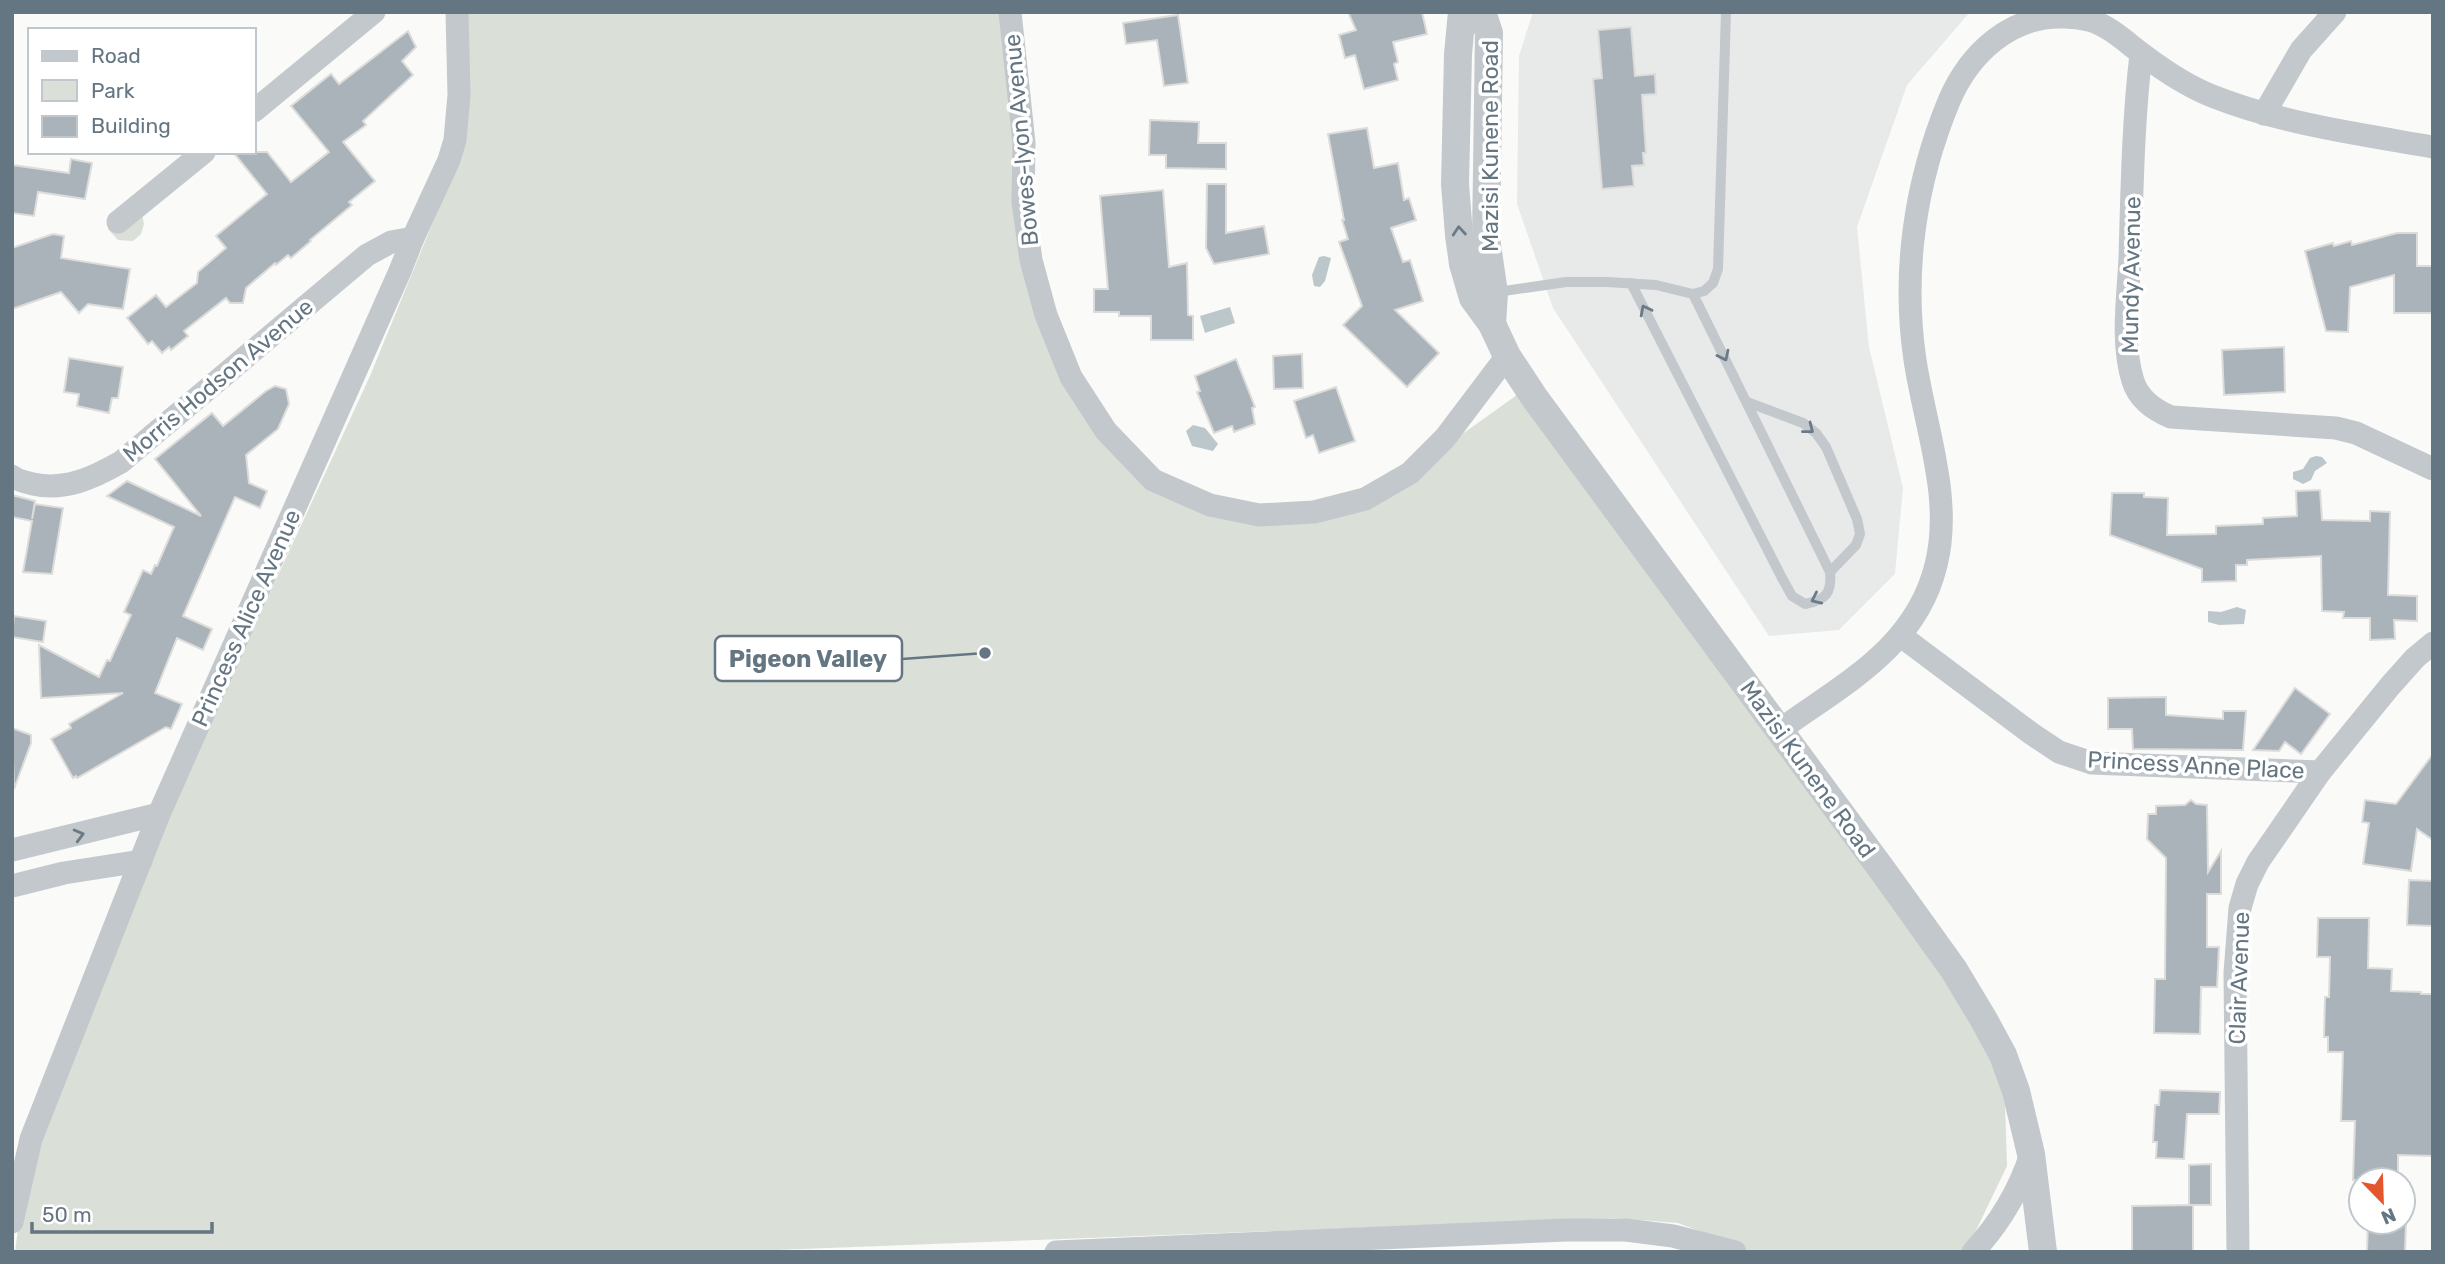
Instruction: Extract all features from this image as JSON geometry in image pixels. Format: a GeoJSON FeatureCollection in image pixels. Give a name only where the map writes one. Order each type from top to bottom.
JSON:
{"type":"FeatureCollection","features":[{"type":"Feature","properties":{"kind":"street"},"geometry":{"type":"LineString","coordinates":[[256,109],[374,12]]}},
{"type":"Feature","properties":{"kind":"street","name":"Princess Alice Avenue"},"geometry":{"type":"LineString","coordinates":[[12,1222],[31,1139],[159,814],[449,160],[455,140],[459,96],[457,12]]}},
{"type":"Feature","properties":{"kind":"street","name":"Bowes-lyon Avenue"},"geometry":{"type":"LineString","coordinates":[[1010,12],[1024,143],[1023,202],[1031,260],[1046,315],[1071,377],[1106,431],[1153,480],[1210,505],[1259,515],[1314,512],[1365,499],[1410,473],[1445,438],[1507,356]]}},
{"type":"Feature","properties":{"kind":"street"},"geometry":{"type":"LineString","coordinates":[[1445,12],[1458,54]]}},
{"type":"Feature","properties":{"kind":"street"},"geometry":{"type":"LineString","coordinates":[[1458,54],[1462,12]]}},
{"type":"Feature","properties":{"kind":"street"},"geometry":{"type":"LineString","coordinates":[[2264,114],[2301,50],[2335,12]]}},
{"type":"Feature","properties":{"kind":"street"},"geometry":{"type":"LineString","coordinates":[[1780,730],[1864,669],[1901,636],[1926,594],[1936,566],[1941,536],[1939,486],[1915,358],[1910,301],[1911,263],[1920,191],[1937,130],[1955,89],[1968,66],[1981,51],[2028,17],[2091,16],[2141,54],[2185,83],[2210,95],[2264,114],[2328,130],[2433,147]]}},
{"type":"Feature","properties":{"kind":"street","name":"Mazisi Kunene Road"},"geometry":{"type":"LineString","coordinates":[[1488,23],[1484,295],[1492,324],[1507,356],[1542,408],[1947,959],[1984,1020],[2003,1055],[2017,1091],[2031,1154],[2043,1252]]}},
{"type":"Feature","properties":{"kind":"street","name":"Mazisi Kunene Road"},"geometry":{"type":"LineString","coordinates":[[1458,54],[1455,184],[1458,222],[1463,264],[1484,295]]}},
{"type":"Feature","properties":{"kind":"street","name":"Mundy Avenue"},"geometry":{"type":"LineString","coordinates":[[2141,54],[2136,103],[2127,332],[2133,383],[2142,398],[2155,410],[2171,417],[2325,427],[2356,433],[2433,469]]}},
{"type":"Feature","properties":{"kind":"street"},"geometry":{"type":"LineString","coordinates":[[118,222],[202,154]]}},
{"type":"Feature","properties":{"kind":"street","name":"Morris Hodson Avenue"},"geometry":{"type":"LineString","coordinates":[[12,476],[17,480],[50,488],[92,478],[121,462],[367,255],[391,242],[413,237]]}},
{"type":"Feature","properties":{"kind":"street","name":"Princess Anne Place"},"geometry":{"type":"LineString","coordinates":[[1901,636],[2059,752],[2092,763],[2320,772]]}},
{"type":"Feature","properties":{"kind":"street","name":"Clair Avenue"},"geometry":{"type":"LineString","coordinates":[[2238,1252],[2235,973],[2240,908],[2247,884],[2258,862],[2320,772],[2390,685],[2433,643]]}},
{"type":"Feature","properties":{"kind":"street"},"geometry":{"type":"LineString","coordinates":[[12,850],[159,814]]}},
{"type":"Feature","properties":{"kind":"street"},"geometry":{"type":"LineString","coordinates":[[12,886],[64,873],[141,861]]}},
{"type":"Feature","properties":{"kind":"street"},"geometry":{"type":"LineString","coordinates":[[1973,1252],[1989,1235],[2004,1212],[2025,1173],[2031,1154]]}},
{"type":"Feature","properties":{"kind":"street"},"geometry":{"type":"LineString","coordinates":[[1056,1252],[1552,1230],[1626,1230],[1673,1236],[1735,1252]]}},
{"type":"Feature","properties":{"kind":"lane"},"geometry":{"type":"LineString","coordinates":[[1484,295],[1566,282],[1656,285],[1693,295],[1704,291],[1713,283],[1718,269],[1726,12]]}},
{"type":"Feature","properties":{"kind":"lane"},"geometry":{"type":"LineString","coordinates":[[1631,283],[1793,596],[1805,604],[1817,602],[1827,595],[1831,585],[1830,572],[1693,295]]}},
{"type":"Feature","properties":{"kind":"lane"},"geometry":{"type":"LineString","coordinates":[[1747,402],[1803,423],[1816,433],[1826,447],[1857,519],[1860,534],[1856,545],[1830,572]]}},
{"type":"Feature","properties":{"kind":"shaded area"},"geometry":{"type":"Polygon","coordinates":[[[1533,12],[1970,12],[1907,85],[1857,227],[1869,347],[1903,488],[1895,574],[1839,630],[1769,636],[1553,308],[1517,204],[1519,56],[1533,12]]]}},
{"type":"Feature","properties":{"kind":"shaded area"},"geometry":{"type":"Polygon","coordinates":[[[1319,257],[1331,258],[1325,281],[1320,287],[1314,286],[1312,275],[1319,257]]]}},
{"type":"Feature","properties":{"kind":"shaded area"},"geometry":{"type":"Polygon","coordinates":[[[1230,307],[1235,323],[1205,333],[1200,316],[1230,307]]]}},
{"type":"Feature","properties":{"kind":"shaded area"},"geometry":{"type":"Polygon","coordinates":[[[1193,425],[1205,428],[1218,444],[1213,451],[1192,446],[1186,431],[1193,425]]]}},
{"type":"Feature","properties":{"kind":"shaded area"},"geometry":{"type":"Polygon","coordinates":[[[2322,457],[2327,463],[2315,471],[2311,480],[2303,484],[2293,479],[2293,472],[2303,469],[2310,458],[2322,457]]]}},
{"type":"Feature","properties":{"kind":"shaded area"},"geometry":{"type":"Polygon","coordinates":[[[2237,607],[2246,610],[2244,624],[2219,625],[2208,622],[2208,611],[2221,612],[2237,607]]]}},
{"type":"Feature","properties":{"kind":"green space"},"geometry":{"type":"Polygon","coordinates":[[[465,12],[1012,12],[1022,205],[1058,335],[1129,451],[1165,479],[1215,503],[1313,506],[1378,487],[1433,455],[1531,385],[2003,1041],[2007,1166],[1969,1245],[1960,1252],[1753,1252],[1678,1223],[1615,1218],[724,1252],[15,1252],[21,1206],[39,1140],[168,814],[370,376],[449,183],[469,112],[465,12]]]}},
{"type":"Feature","properties":{"kind":"green space"},"geometry":{"type":"Polygon","coordinates":[[[119,207],[142,214],[144,224],[141,234],[133,241],[118,240],[108,229],[111,214],[119,207]]]}},
{"type":"Feature","properties":{"kind":"building"},"geometry":{"type":"Polygon","coordinates":[[[1348,12],[1422,12],[1427,34],[1393,42],[1398,62],[1394,64],[1398,80],[1364,89],[1355,55],[1345,58],[1339,35],[1356,30],[1348,12]]]}},
{"type":"Feature","properties":{"kind":"building"},"geometry":{"type":"Polygon","coordinates":[[[1178,15],[1188,83],[1164,86],[1157,40],[1126,44],[1123,23],[1178,15]]]}},
{"type":"Feature","properties":{"kind":"building"},"geometry":{"type":"Polygon","coordinates":[[[1631,27],[1635,76],[1655,74],[1656,94],[1642,95],[1646,153],[1643,153],[1644,165],[1632,166],[1634,186],[1602,189],[1593,79],[1602,78],[1598,30],[1631,27]]]}},
{"type":"Feature","properties":{"kind":"building"},"geometry":{"type":"Polygon","coordinates":[[[408,31],[416,47],[402,61],[413,75],[363,121],[366,125],[343,142],[375,181],[349,202],[352,205],[291,258],[288,255],[276,265],[275,263],[246,288],[243,303],[230,303],[226,298],[184,331],[188,336],[171,350],[169,347],[162,353],[152,341],[148,344],[127,318],[156,295],[166,307],[197,283],[198,272],[226,248],[216,236],[267,194],[235,154],[267,152],[291,182],[329,152],[291,106],[331,74],[339,84],[408,31]]]}},
{"type":"Feature","properties":{"kind":"building"},"geometry":{"type":"Polygon","coordinates":[[[1150,120],[1199,122],[1198,143],[1226,143],[1226,169],[1166,168],[1166,155],[1149,155],[1150,120]]]}},
{"type":"Feature","properties":{"kind":"building"},"geometry":{"type":"Polygon","coordinates":[[[1367,128],[1374,168],[1398,163],[1404,200],[1409,198],[1416,220],[1391,228],[1403,262],[1410,260],[1423,301],[1395,310],[1439,353],[1407,387],[1343,325],[1362,306],[1339,242],[1348,239],[1342,220],[1328,134],[1367,128]]]}},
{"type":"Feature","properties":{"kind":"building"},"geometry":{"type":"Polygon","coordinates":[[[71,159],[92,163],[85,199],[38,192],[34,216],[12,213],[12,165],[69,173],[71,159]]]}},
{"type":"Feature","properties":{"kind":"building"},"geometry":{"type":"Polygon","coordinates":[[[1207,184],[1226,184],[1226,233],[1264,226],[1269,254],[1214,264],[1206,248],[1207,184]]]}},
{"type":"Feature","properties":{"kind":"building"},"geometry":{"type":"Polygon","coordinates":[[[1163,190],[1169,267],[1187,263],[1188,315],[1193,316],[1193,340],[1151,340],[1151,316],[1119,316],[1119,312],[1094,312],[1094,289],[1108,289],[1100,196],[1163,190]]]}},
{"type":"Feature","properties":{"kind":"building"},"geometry":{"type":"Polygon","coordinates":[[[2397,233],[2417,233],[2417,266],[2433,266],[2433,313],[2394,313],[2394,275],[2350,287],[2348,332],[2326,331],[2305,251],[2333,243],[2334,246],[2351,241],[2352,245],[2397,233]]]}},
{"type":"Feature","properties":{"kind":"building"},"geometry":{"type":"Polygon","coordinates":[[[53,234],[64,236],[61,258],[130,269],[123,309],[88,304],[79,313],[61,292],[12,309],[12,248],[53,234]]]}},
{"type":"Feature","properties":{"kind":"building"},"geometry":{"type":"Polygon","coordinates":[[[2284,347],[2285,392],[2224,395],[2222,350],[2284,347]]]}},
{"type":"Feature","properties":{"kind":"building"},"geometry":{"type":"Polygon","coordinates":[[[1302,354],[1303,388],[1274,389],[1273,356],[1302,354]]]}},
{"type":"Feature","properties":{"kind":"building"},"geometry":{"type":"Polygon","coordinates":[[[69,358],[123,367],[118,398],[112,398],[109,413],[77,406],[79,394],[64,392],[69,358]]]}},
{"type":"Feature","properties":{"kind":"building"},"geometry":{"type":"Polygon","coordinates":[[[1236,359],[1255,407],[1252,408],[1255,424],[1234,432],[1232,426],[1214,433],[1197,392],[1200,391],[1195,376],[1236,359]]]}},
{"type":"Feature","properties":{"kind":"building"},"geometry":{"type":"Polygon","coordinates":[[[275,386],[286,389],[289,404],[278,429],[246,455],[249,483],[267,491],[260,508],[235,497],[183,616],[212,629],[203,650],[177,638],[155,693],[182,704],[171,729],[166,727],[73,778],[51,739],[71,728],[69,724],[123,693],[41,698],[39,645],[99,677],[107,660],[110,661],[131,615],[124,612],[143,570],[151,574],[155,565],[157,566],[174,527],[107,496],[127,481],[201,516],[155,459],[212,413],[223,426],[275,386]]]}},
{"type":"Feature","properties":{"kind":"building"},"geometry":{"type":"Polygon","coordinates":[[[1336,387],[1355,441],[1319,453],[1313,435],[1306,438],[1294,401],[1336,387]]]}},
{"type":"Feature","properties":{"kind":"building"},"geometry":{"type":"Polygon","coordinates":[[[2320,490],[2322,520],[2370,521],[2370,511],[2390,512],[2388,595],[2417,596],[2417,621],[2394,620],[2395,639],[2370,640],[2370,618],[2343,618],[2344,612],[2322,611],[2321,556],[2247,560],[2247,565],[2236,565],[2236,581],[2202,582],[2202,569],[2110,535],[2112,493],[2144,493],[2144,497],[2168,498],[2167,535],[2216,534],[2216,526],[2263,524],[2263,518],[2297,516],[2296,491],[2320,490]]]}},
{"type":"Feature","properties":{"kind":"building"},"geometry":{"type":"Polygon","coordinates":[[[12,495],[35,501],[32,519],[35,504],[63,508],[52,574],[23,572],[32,521],[12,517],[12,495]]]}},
{"type":"Feature","properties":{"kind":"building"},"geometry":{"type":"Polygon","coordinates":[[[14,616],[46,621],[43,642],[12,637],[14,616]]]}},
{"type":"Feature","properties":{"kind":"building"},"geometry":{"type":"Polygon","coordinates":[[[2295,688],[2330,714],[2301,754],[2285,742],[2279,751],[2253,750],[2295,688]]]}},
{"type":"Feature","properties":{"kind":"building"},"geometry":{"type":"Polygon","coordinates":[[[2166,697],[2166,715],[2223,719],[2223,711],[2246,711],[2243,750],[2133,749],[2132,729],[2108,729],[2108,698],[2166,697]]]}},
{"type":"Feature","properties":{"kind":"building"},"geometry":{"type":"Polygon","coordinates":[[[12,728],[31,735],[31,743],[14,789],[12,728]]]}},
{"type":"Feature","properties":{"kind":"building"},"geometry":{"type":"Polygon","coordinates":[[[2433,754],[2433,840],[2417,829],[2411,871],[2363,864],[2369,823],[2362,822],[2365,800],[2396,804],[2433,754]]]}},
{"type":"Feature","properties":{"kind":"building"},"geometry":{"type":"Polygon","coordinates":[[[2191,800],[2196,804],[2207,805],[2208,872],[2221,851],[2221,894],[2207,894],[2207,947],[2219,947],[2217,987],[2201,987],[2200,1034],[2154,1033],[2155,979],[2165,979],[2166,858],[2147,839],[2148,814],[2156,814],[2156,806],[2185,805],[2191,800]]]}},
{"type":"Feature","properties":{"kind":"building"},"geometry":{"type":"Polygon","coordinates":[[[2409,880],[2433,881],[2433,926],[2407,925],[2409,880]]]}},
{"type":"Feature","properties":{"kind":"building"},"geometry":{"type":"Polygon","coordinates":[[[2318,918],[2369,918],[2368,968],[2392,969],[2391,991],[2433,994],[2433,1156],[2398,1155],[2398,1166],[2353,1166],[2355,1121],[2341,1121],[2343,1052],[2328,1052],[2328,1037],[2324,1037],[2330,957],[2317,957],[2318,918]]]}},
{"type":"Feature","properties":{"kind":"building"},"geometry":{"type":"Polygon","coordinates":[[[2160,1090],[2220,1092],[2219,1114],[2187,1114],[2184,1159],[2156,1158],[2157,1142],[2153,1142],[2155,1105],[2159,1105],[2160,1090]]]}},
{"type":"Feature","properties":{"kind":"building"},"geometry":{"type":"Polygon","coordinates":[[[2211,1164],[2211,1205],[2189,1205],[2189,1165],[2211,1164]]]}},
{"type":"Feature","properties":{"kind":"building"},"geometry":{"type":"Polygon","coordinates":[[[2193,1205],[2193,1252],[2132,1252],[2132,1206],[2193,1205]]]}},
{"type":"Feature","properties":{"kind":"building"},"geometry":{"type":"Polygon","coordinates":[[[2368,1236],[2406,1236],[2405,1252],[2367,1252],[2368,1236]]]}},
{"type":"Feature","properties":{"kind":"place","name":"Pigeon Valley"},"geometry":{"type":"Point","coordinates":[985,653]}}]}
